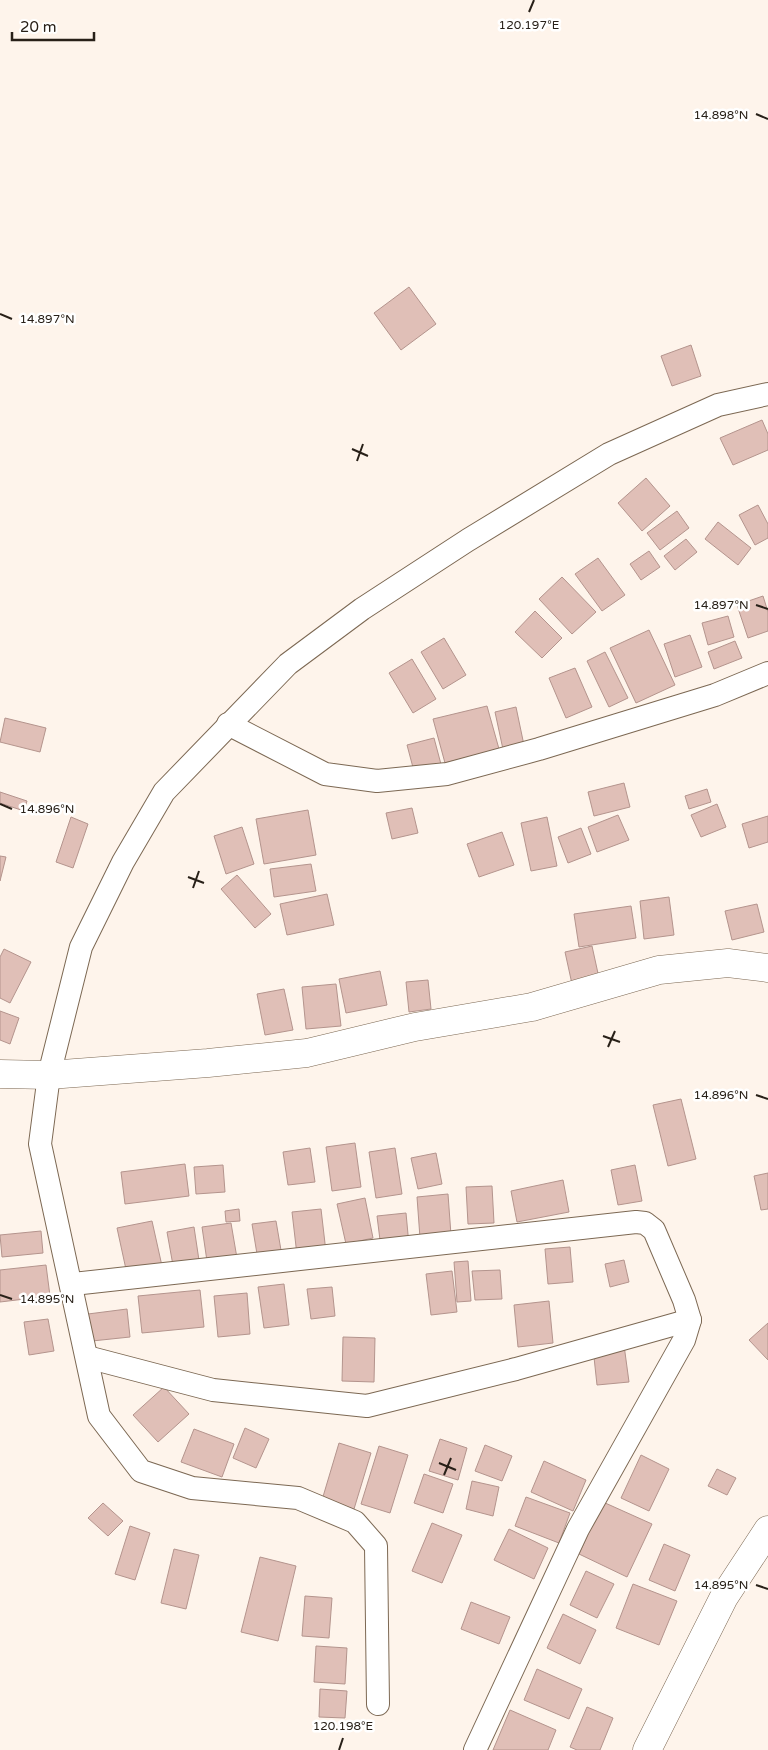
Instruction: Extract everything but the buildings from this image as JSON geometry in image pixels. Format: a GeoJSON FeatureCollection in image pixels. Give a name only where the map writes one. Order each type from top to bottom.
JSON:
{"type":"FeatureCollection","features":[{"type":"Feature","properties":{"kind":"street"},"geometry":{"type":"LineString","coordinates":[[378,1704],[376,1546],[355,1522],[298,1498],[192,1488],[140,1471],[99,1416],[73,1284],[40,1144],[49,1075],[81,947],[123,862],[164,792],[288,664],[362,609],[468,540],[609,454],[718,405],[768,394]]}},
{"type":"Feature","properties":{"kind":"street"},"geometry":{"type":"LineString","coordinates":[[228,724],[325,774],[377,781],[438,775],[539,749],[696,701],[768,673]]}},
{"type":"Feature","properties":{"kind":"street"},"geometry":{"type":"LineString","coordinates":[[0,1074],[49,1075],[208,1063],[307,1053],[415,1027],[532,1008],[659,970],[728,963],[768,968]]}},
{"type":"Feature","properties":{"kind":"street"},"geometry":{"type":"LineString","coordinates":[[73,1284],[636,1222],[645,1224],[654,1230],[684,1300],[690,1320],[684,1340],[578,1529],[475,1750]]}},
{"type":"Feature","properties":{"kind":"street"},"geometry":{"type":"LineString","coordinates":[[87,1357],[212,1390],[367,1406],[516,1368],[690,1320]]}},
{"type":"Feature","properties":{"kind":"street"},"geometry":{"type":"LineString","coordinates":[[647,1750],[724,1597],[768,1530]]}}]}
